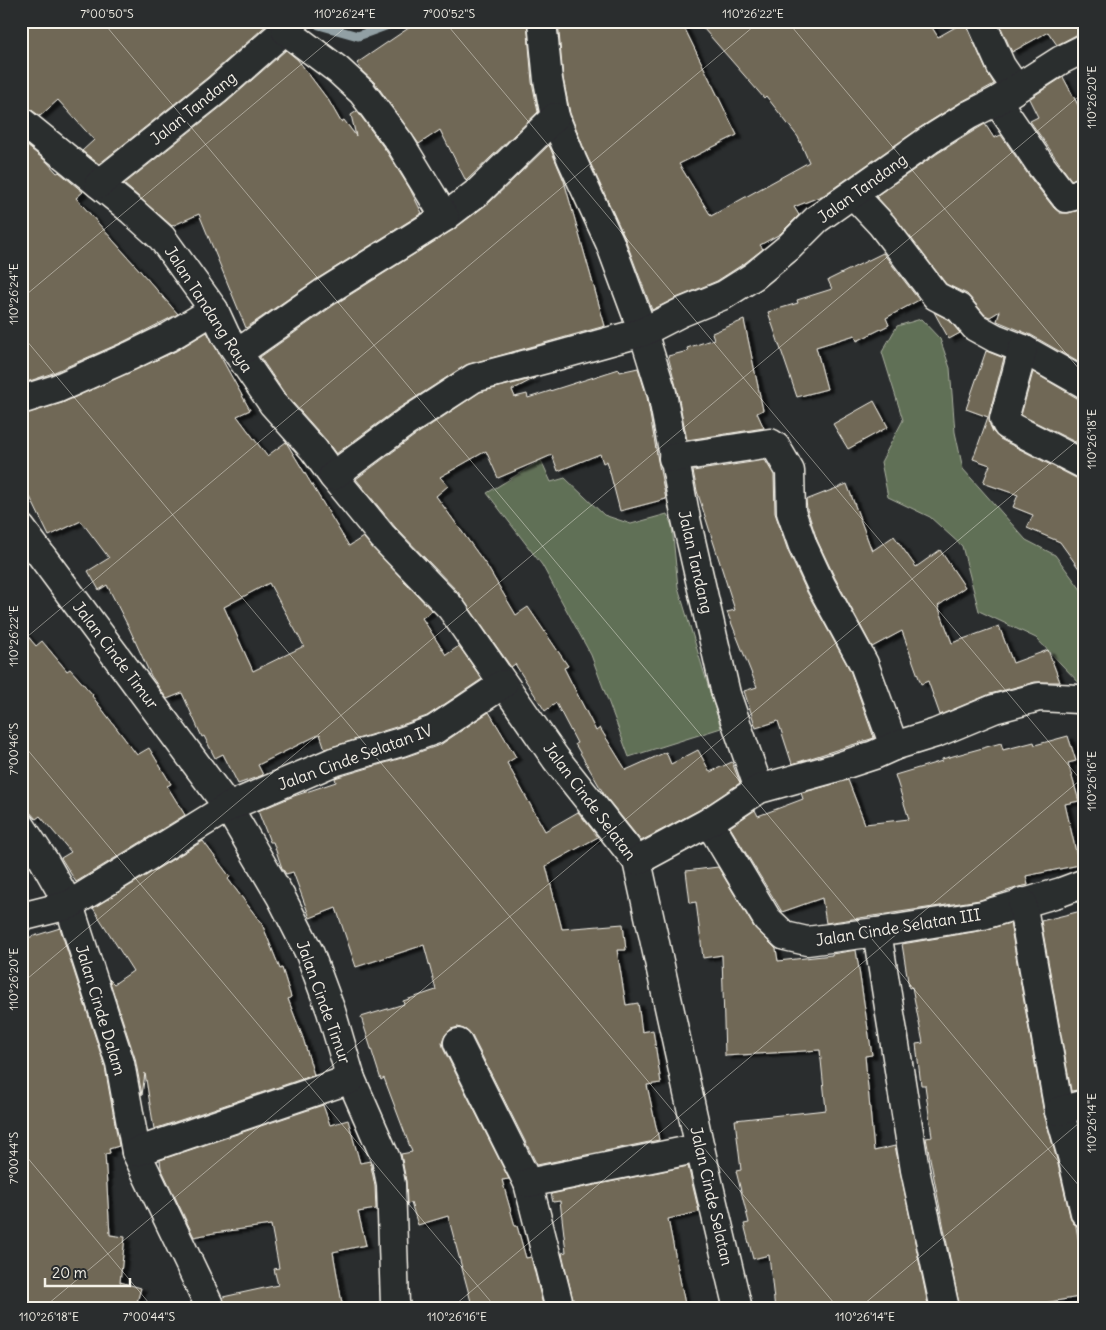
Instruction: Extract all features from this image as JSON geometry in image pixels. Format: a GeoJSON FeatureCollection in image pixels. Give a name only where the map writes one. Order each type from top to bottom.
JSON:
{"type":"FeatureCollection","features":[{"type":"Feature","properties":{"kind":"street","name":"Jalan Tandang"},"geometry":{"type":"LineString","coordinates":[[542,21],[548,80],[555,116],[572,160],[610,243],[643,332],[662,393],[674,458],[726,694],[759,789]]}},
{"type":"Feature","properties":{"kind":"street"},"geometry":{"type":"LineString","coordinates":[[981,21],[1001,66],[1006,95],[1042,167],[1066,198],[1085,190]]}},
{"type":"Feature","properties":{"kind":"street","name":"Jalan Tandang"},"geometry":{"type":"LineString","coordinates":[[99,184],[217,90],[291,26]]}},
{"type":"Feature","properties":{"kind":"street"},"geometry":{"type":"LineString","coordinates":[[291,26],[362,92],[400,143],[445,217]]}},
{"type":"Feature","properties":{"kind":"street","name":"Jalan Tandang"},"geometry":{"type":"LineString","coordinates":[[333,476],[406,423],[474,378],[546,360],[643,332],[680,313],[724,295],[754,276],[788,248],[817,219],[929,140],[1061,60],[1085,48]]}},
{"type":"Feature","properties":{"kind":"street"},"geometry":{"type":"LineString","coordinates":[[238,353],[325,292],[445,217],[479,191],[555,116]]}},
{"type":"Feature","properties":{"kind":"street","name":"Jalan Tandang Raya"},"geometry":{"type":"LineString","coordinates":[[21,121],[162,238],[214,310],[226,336],[273,404],[314,450],[333,476]]}},
{"type":"Feature","properties":{"kind":"street"},"geometry":{"type":"LineString","coordinates":[[853,194],[882,225],[936,296],[959,308],[975,327],[995,338],[1023,349],[1085,384]]}},
{"type":"Feature","properties":{"kind":"street"},"geometry":{"type":"LineString","coordinates":[[21,400],[56,389],[130,356],[169,337],[214,310]]}},
{"type":"Feature","properties":{"kind":"street"},"geometry":{"type":"LineString","coordinates":[[1023,349],[1004,419],[1006,425],[1085,465]]}},
{"type":"Feature","properties":{"kind":"street"},"geometry":{"type":"LineString","coordinates":[[674,458],[770,443],[776,447],[790,472],[791,512],[803,546],[821,585],[864,664],[894,746]]}},
{"type":"Feature","properties":{"kind":"street","name":"Jalan Cinde Selatan"},"geometry":{"type":"LineString","coordinates":[[333,476],[383,537],[451,608],[556,759],[637,861],[700,1148],[738,1309]]}},
{"type":"Feature","properties":{"kind":"street","name":"Jalan Cinde Timur"},"geometry":{"type":"LineString","coordinates":[[21,528],[228,807],[281,897],[310,954],[331,1011],[351,1079],[136,1152]]}},
{"type":"Feature","properties":{"kind":"street","name":"Jalan Cinde Selatan IV"},"geometry":{"type":"LineString","coordinates":[[228,807],[333,762],[402,742],[434,730],[504,684]]}},
{"type":"Feature","properties":{"kind":"street"},"geometry":{"type":"LineString","coordinates":[[637,861],[708,822],[759,789],[832,769],[936,733],[994,709],[1039,696],[1085,701]]}},
{"type":"Feature","properties":{"kind":"street"},"geometry":{"type":"LineString","coordinates":[[21,917],[69,905],[228,807]]}},
{"type":"Feature","properties":{"kind":"street","name":"Jalan Cinde Selatan III"},"geometry":{"type":"LineString","coordinates":[[708,822],[767,919],[785,936],[807,941],[983,915],[1085,883]]}},
{"type":"Feature","properties":{"kind":"street","name":"Jalan Cinde Dalam"},"geometry":{"type":"LineString","coordinates":[[21,826],[43,859],[69,905],[120,1063],[136,1152],[211,1309]]}},
{"type":"Feature","properties":{"kind":"street"},"geometry":{"type":"LineString","coordinates":[[1022,902],[1072,1108],[1072,1156],[1085,1214]]}},
{"type":"Feature","properties":{"kind":"street"},"geometry":{"type":"LineString","coordinates":[[877,932],[915,1170],[945,1309]]}},
{"type":"Feature","properties":{"kind":"street"},"geometry":{"type":"LineString","coordinates":[[458,1043],[528,1183],[560,1309]]}},
{"type":"Feature","properties":{"kind":"street"},"geometry":{"type":"LineString","coordinates":[[351,1079],[386,1158],[391,1184],[395,1304],[397,1309]]}},
{"type":"Feature","properties":{"kind":"street"},"geometry":{"type":"LineString","coordinates":[[528,1183],[700,1148]]}},
{"type":"Feature","properties":{"kind":"green space"},"geometry":{"type":"Polygon","coordinates":[[[921,319],[940,339],[950,368],[955,432],[963,469],[1026,540],[1055,555],[1085,595],[1085,689],[1036,638],[979,611],[962,546],[930,517],[888,497],[881,462],[903,420],[882,352],[897,326],[921,319]]]}},
{"type":"Feature","properties":{"kind":"green space"},"geometry":{"type":"Polygon","coordinates":[[[541,460],[551,482],[565,478],[604,515],[631,524],[667,514],[672,526],[678,587],[721,728],[629,757],[591,655],[542,565],[487,493],[541,460]]]}},
{"type":"Feature","properties":{"kind":"building"},"geometry":{"type":"Polygon","coordinates":[[[21,21],[270,22],[207,78],[99,164],[82,151],[94,140],[58,100],[40,116],[30,109],[21,106],[21,21]]]}},
{"type":"Feature","properties":{"kind":"building"},"geometry":{"type":"Polygon","coordinates":[[[419,21],[527,21],[532,82],[538,112],[466,181],[440,130],[419,144],[375,83],[362,71],[357,63],[419,21]]]}},
{"type":"Feature","properties":{"kind":"building"},"geometry":{"type":"Polygon","coordinates":[[[558,21],[681,21],[737,135],[679,164],[711,216],[809,162],[798,137],[766,96],[764,98],[697,21],[928,21],[938,37],[966,21],[987,72],[994,84],[921,127],[824,195],[794,207],[799,215],[780,234],[760,245],[763,249],[745,263],[717,281],[652,310],[624,236],[586,154],[570,113],[563,78],[558,21]]]}},
{"type":"Feature","properties":{"kind":"building"},"geometry":{"type":"Polygon","coordinates":[[[998,21],[1085,21],[1085,33],[1078,34],[1057,45],[1048,32],[1012,52],[998,21]]]}},
{"type":"Feature","properties":{"kind":"building"},"geometry":{"type":"Polygon","coordinates":[[[286,50],[298,60],[329,101],[341,122],[344,120],[356,136],[351,115],[357,111],[387,152],[410,189],[422,213],[317,279],[246,328],[199,214],[172,226],[124,184],[227,102],[286,50]]]}},
{"type":"Feature","properties":{"kind":"building"},"geometry":{"type":"Polygon","coordinates":[[[1063,77],[1085,118],[1085,174],[1071,180],[1030,121],[1038,117],[1029,99],[1063,77]]]}},
{"type":"Feature","properties":{"kind":"building"},"geometry":{"type":"Polygon","coordinates":[[[985,124],[994,138],[1001,135],[1054,208],[1060,213],[1069,213],[1085,208],[1085,366],[1031,335],[997,321],[1000,311],[990,317],[985,315],[967,294],[946,284],[894,216],[876,196],[938,153],[985,124]]]}},
{"type":"Feature","properties":{"kind":"building"},"geometry":{"type":"Polygon","coordinates":[[[21,141],[47,162],[57,173],[59,172],[83,192],[76,198],[178,314],[123,342],[50,374],[21,384],[21,141]]]}},
{"type":"Feature","properties":{"kind":"building"},"geometry":{"type":"Polygon","coordinates":[[[549,145],[564,181],[605,326],[466,365],[396,410],[336,454],[285,394],[260,357],[334,305],[454,229],[490,202],[549,145]]]}},
{"type":"Feature","properties":{"kind":"building"},"geometry":{"type":"Polygon","coordinates":[[[883,253],[919,300],[886,318],[889,325],[857,341],[855,335],[816,347],[827,389],[797,397],[768,312],[798,303],[797,300],[832,289],[828,280],[883,253]]]}},
{"type":"Feature","properties":{"kind":"building"},"geometry":{"type":"Polygon","coordinates":[[[934,312],[949,320],[960,333],[949,339],[934,312]]]}},
{"type":"Feature","properties":{"kind":"building"},"geometry":{"type":"Polygon","coordinates":[[[744,320],[763,410],[757,413],[764,428],[687,440],[668,356],[688,351],[687,348],[714,339],[712,333],[744,320]]]}},
{"type":"Feature","properties":{"kind":"building"},"geometry":{"type":"Polygon","coordinates":[[[207,332],[250,410],[237,416],[267,456],[286,442],[349,546],[363,537],[432,611],[422,618],[446,655],[459,646],[482,679],[427,716],[396,727],[325,749],[320,734],[258,765],[263,775],[238,784],[223,754],[215,758],[204,736],[202,737],[182,693],[167,699],[151,676],[107,585],[99,590],[88,571],[109,558],[81,521],[49,536],[30,497],[21,502],[21,415],[62,403],[176,351],[207,332]],[[269,583],[224,607],[253,671],[304,646],[269,583]]]}},
{"type":"Feature","properties":{"kind":"building"},"geometry":{"type":"Polygon","coordinates":[[[986,351],[1004,358],[989,415],[993,432],[1000,439],[1078,479],[1085,480],[1085,577],[1060,542],[1027,528],[1033,515],[1013,507],[1018,495],[983,483],[990,465],[973,459],[988,417],[966,409],[986,351]]]}},
{"type":"Feature","properties":{"kind":"building"},"geometry":{"type":"Polygon","coordinates":[[[638,368],[647,397],[666,499],[620,511],[607,461],[603,463],[600,454],[558,471],[552,455],[498,478],[486,451],[440,477],[448,486],[436,496],[487,566],[516,615],[528,607],[568,666],[564,668],[596,731],[600,728],[626,770],[666,752],[671,764],[698,750],[710,772],[732,762],[740,783],[701,809],[641,841],[605,796],[575,744],[577,743],[556,703],[545,711],[515,664],[511,667],[458,592],[395,527],[356,479],[414,436],[480,392],[535,378],[512,390],[515,397],[527,394],[528,398],[619,369],[620,372],[638,368]]]}},
{"type":"Feature","properties":{"kind":"building"},"geometry":{"type":"Polygon","coordinates":[[[1033,372],[1077,398],[1085,400],[1085,447],[1021,415],[1033,372]]]}},
{"type":"Feature","properties":{"kind":"building"},"geometry":{"type":"Polygon","coordinates":[[[874,401],[888,427],[848,449],[833,424],[874,401]]]}},
{"type":"Feature","properties":{"kind":"building"},"geometry":{"type":"Polygon","coordinates":[[[765,460],[774,475],[775,513],[788,551],[807,592],[850,670],[874,738],[792,764],[778,721],[756,728],[744,691],[757,687],[727,612],[735,610],[697,491],[693,471],[765,460]]]}},
{"type":"Feature","properties":{"kind":"building"},"geometry":{"type":"Polygon","coordinates":[[[847,484],[872,551],[894,536],[916,567],[940,550],[965,587],[938,606],[952,643],[999,626],[1013,663],[1048,650],[1060,682],[1035,682],[990,694],[940,715],[928,681],[921,684],[902,631],[872,647],[817,540],[806,500],[847,484]]]}},
{"type":"Feature","properties":{"kind":"building"},"geometry":{"type":"Polygon","coordinates":[[[21,628],[36,646],[42,641],[67,671],[70,669],[93,695],[137,755],[149,748],[171,784],[167,786],[185,815],[76,882],[61,858],[71,852],[40,816],[36,819],[21,802],[21,628]]]}},
{"type":"Feature","properties":{"kind":"building"},"geometry":{"type":"Polygon","coordinates":[[[489,712],[516,757],[507,763],[545,831],[578,812],[598,837],[546,866],[562,929],[623,924],[626,950],[617,950],[626,1005],[638,1003],[642,1032],[653,1030],[661,1083],[647,1085],[659,1140],[537,1165],[472,1036],[466,1030],[458,1027],[451,1029],[445,1035],[442,1043],[444,1050],[509,1179],[502,1180],[526,1258],[531,1257],[544,1309],[473,1309],[448,1216],[418,1225],[411,1203],[407,1204],[406,1181],[401,1154],[412,1152],[384,1078],[381,1080],[361,1017],[404,1004],[403,1001],[436,990],[424,945],[356,967],[336,908],[310,918],[293,872],[286,874],[282,868],[273,842],[270,842],[258,811],[294,796],[336,782],[335,778],[440,745],[489,712]]]}},
{"type":"Feature","properties":{"kind":"building"},"geometry":{"type":"Polygon","coordinates":[[[1068,736],[1076,761],[1068,763],[1079,801],[1065,804],[1079,865],[1026,876],[1028,885],[980,900],[826,923],[822,898],[782,912],[730,827],[755,810],[758,816],[803,799],[801,793],[848,780],[865,824],[909,819],[895,775],[942,761],[942,759],[1001,743],[1003,750],[1034,742],[1035,745],[1068,736]]]}},
{"type":"Feature","properties":{"kind":"building"},"geometry":{"type":"Polygon","coordinates":[[[203,841],[230,877],[228,879],[262,924],[280,969],[282,968],[291,997],[288,999],[303,1038],[314,1075],[154,1129],[145,1073],[142,1095],[135,1058],[109,979],[114,984],[133,971],[93,908],[203,841]]]}},
{"type":"Feature","properties":{"kind":"building"},"geometry":{"type":"Polygon","coordinates":[[[718,867],[754,927],[776,949],[778,961],[832,955],[856,950],[872,1055],[865,1056],[874,1151],[895,1146],[929,1309],[775,1309],[769,1255],[753,1259],[744,1224],[749,1223],[736,1171],[741,1170],[735,1120],[826,1110],[820,1050],[725,1056],[722,955],[703,958],[696,902],[690,903],[686,871],[718,867]]]}},
{"type":"Feature","properties":{"kind":"building"},"geometry":{"type":"Polygon","coordinates":[[[1085,910],[1085,1089],[1071,1091],[1041,921],[1085,910]]]}},
{"type":"Feature","properties":{"kind":"building"},"geometry":{"type":"Polygon","coordinates":[[[1010,923],[1044,1114],[1070,1216],[1073,1223],[1077,1226],[1085,1277],[1085,1296],[1009,1309],[960,1309],[926,1138],[932,1137],[925,1085],[921,1085],[916,1044],[923,1043],[912,987],[909,988],[902,944],[985,930],[1010,923]]]}},
{"type":"Feature","properties":{"kind":"building"},"geometry":{"type":"Polygon","coordinates":[[[60,928],[105,1067],[119,1146],[109,1149],[110,1153],[105,1154],[110,1235],[125,1237],[120,1282],[141,1288],[135,1309],[21,1309],[21,940],[60,928]]]}},
{"type":"Feature","properties":{"kind":"building"},"geometry":{"type":"Polygon","coordinates":[[[323,1105],[330,1125],[348,1120],[360,1163],[370,1161],[375,1186],[376,1209],[358,1212],[366,1245],[333,1252],[343,1309],[226,1309],[223,1297],[278,1285],[274,1269],[279,1268],[271,1225],[194,1237],[161,1168],[160,1160],[323,1105]]]}},
{"type":"Feature","properties":{"kind":"building"},"geometry":{"type":"Polygon","coordinates":[[[1085,1120],[1085,1144],[1078,1122],[1085,1120]]]}},
{"type":"Feature","properties":{"kind":"building"},"geometry":{"type":"Polygon","coordinates":[[[688,1166],[699,1212],[668,1219],[686,1309],[575,1309],[562,1253],[566,1252],[560,1201],[553,1202],[551,1194],[688,1166]]]}},
{"type":"Feature","properties":{"kind":"waterway"},"geometry":{"type":"LineString","coordinates":[[316,21],[319,25],[358,36],[399,21]]}}]}
